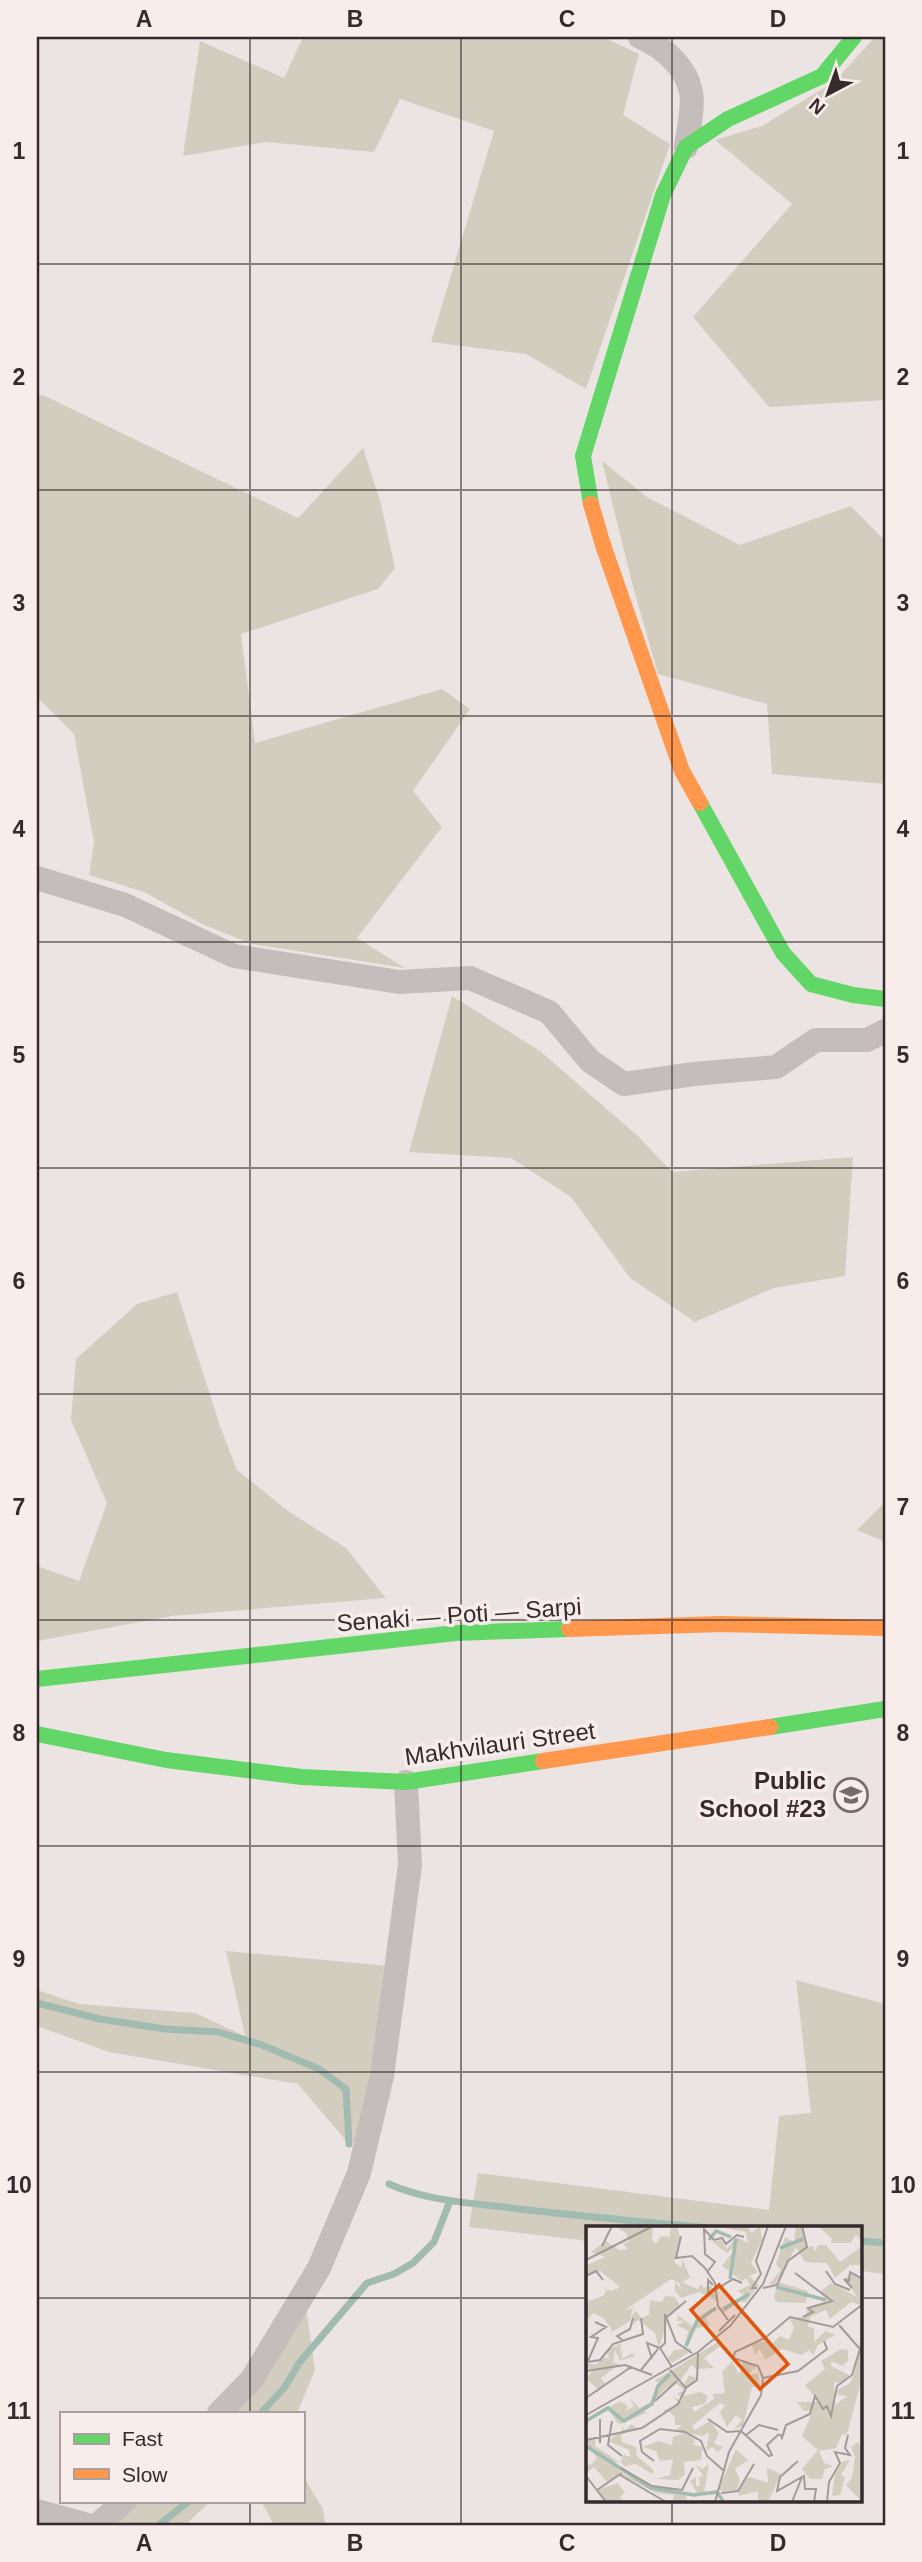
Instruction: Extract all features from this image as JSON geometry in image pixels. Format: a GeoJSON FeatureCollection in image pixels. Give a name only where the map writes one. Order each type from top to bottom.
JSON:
{"type":"FeatureCollection","features":[{"type":"Feature","properties":{"kind":"main road"},"geometry":{"type":"LineString","coordinates":[[854,37],[822,76],[727,119],[686,147],[663,195],[583,456],[592,510],[682,771],[783,953],[811,984],[853,996],[885,999]]}},
{"type":"Feature","properties":{"kind":"main road","name":"Senaki — Poti — Sarpi"},"geometry":{"type":"LineString","coordinates":[[37,1679],[456,1633],[721,1625],[885,1629]]}},
{"type":"Feature","properties":{"kind":"main road","name":"Makhvilauri Street"},"geometry":{"type":"LineString","coordinates":[[37,1734],[166,1760],[302,1777],[406,1782],[885,1709]]}},
{"type":"Feature","properties":{"kind":"street"},"geometry":{"type":"LineString","coordinates":[[640,37],[655,43],[680,67],[691,93],[686,147]]}},
{"type":"Feature","properties":{"kind":"street"},"geometry":{"type":"LineString","coordinates":[[37,878],[125,905],[234,956],[399,982],[470,978],[549,1012],[590,1061],[624,1084],[694,1074],[776,1067],[816,1040],[867,1040],[885,1031]]}},
{"type":"Feature","properties":{"kind":"street"},"geometry":{"type":"LineString","coordinates":[[220,2412],[252,2379],[319,2269],[359,2173],[382,2076],[410,1864],[406,1782]]}},
{"type":"Feature","properties":{"kind":"street"},"geometry":{"type":"LineString","coordinates":[[97,2525],[124,2502]]}},
{"type":"Feature","properties":{"kind":"street"},"geometry":{"type":"LineString","coordinates":[[37,2511],[88,2525]]}},
{"type":"Feature","properties":{"kind":"shaded area"},"geometry":{"type":"Polygon","coordinates":[[[303,37],[603,37],[639,54],[623,115],[670,144],[586,389],[526,354],[431,342],[494,131],[400,99],[374,152],[266,142],[183,156],[200,41],[284,78],[303,37]]]}},
{"type":"Feature","properties":{"kind":"shaded area"},"geometry":{"type":"Polygon","coordinates":[[[875,37],[885,37],[885,400],[769,407],[693,317],[792,204],[715,140],[762,126],[834,82],[875,37]]]}},
{"type":"Feature","properties":{"kind":"shaded area"},"geometry":{"type":"Polygon","coordinates":[[[37,395],[45,396],[298,518],[363,448],[381,504],[395,568],[378,589],[241,634],[255,743],[442,689],[470,709],[413,791],[442,827],[357,938],[405,968],[252,944],[202,924],[144,892],[89,875],[94,843],[74,734],[37,697],[37,395]]]}},
{"type":"Feature","properties":{"kind":"shaded area"},"geometry":{"type":"Polygon","coordinates":[[[602,461],[647,497],[740,545],[851,506],[882,538],[885,536],[885,784],[772,774],[767,704],[658,674],[602,461]]]}},
{"type":"Feature","properties":{"kind":"shaded area"},"geometry":{"type":"Polygon","coordinates":[[[452,996],[540,1051],[639,1137],[672,1172],[853,1157],[845,1276],[774,1288],[695,1322],[630,1278],[571,1197],[511,1158],[409,1152],[452,996]]]}},
{"type":"Feature","properties":{"kind":"shaded area"},"geometry":{"type":"Polygon","coordinates":[[[177,1292],[237,1470],[288,1511],[346,1548],[386,1598],[172,1616],[37,1641],[37,1566],[79,1581],[107,1503],[71,1420],[76,1359],[137,1304],[177,1292]]]}},
{"type":"Feature","properties":{"kind":"shaded area"},"geometry":{"type":"Polygon","coordinates":[[[885,1502],[885,1542],[857,1530],[885,1502]]]}},
{"type":"Feature","properties":{"kind":"shaded area"},"geometry":{"type":"Polygon","coordinates":[[[226,1951],[400,1967],[371,2131],[349,2144],[298,2084],[109,2052],[37,2026],[37,1990],[79,2004],[195,2013],[245,2036],[226,1951]]]}},
{"type":"Feature","properties":{"kind":"shaded area"},"geometry":{"type":"Polygon","coordinates":[[[796,1980],[885,2004],[885,2274],[862,2271],[862,2226],[586,2226],[586,2241],[469,2227],[478,2173],[769,2210],[779,2116],[811,2113],[796,1980]]]}},
{"type":"Feature","properties":{"kind":"shaded area"},"geometry":{"type":"Polygon","coordinates":[[[306,2307],[315,2370],[297,2412],[226,2412],[306,2307]]]}},
{"type":"Feature","properties":{"kind":"shaded area"},"geometry":{"type":"Polygon","coordinates":[[[304,2478],[323,2509],[325,2525],[274,2525],[262,2502],[304,2502],[304,2478]]]}},
{"type":"Feature","properties":{"kind":"shaded area"},"geometry":{"type":"Polygon","coordinates":[[[126,2502],[210,2502],[185,2525],[101,2525],[126,2502]]]}},
{"type":"Feature","properties":{"kind":"waterway"},"geometry":{"type":"LineString","coordinates":[[37,2003],[100,2019],[165,2029],[218,2032],[262,2045],[319,2069],[346,2089],[349,2144]]}},
{"type":"Feature","properties":{"kind":"waterway"},"geometry":{"type":"LineString","coordinates":[[389,2184],[433,2198],[464,2203],[689,2226]]}},
{"type":"Feature","properties":{"kind":"waterway"},"geometry":{"type":"LineString","coordinates":[[262,2412],[285,2387],[299,2363],[367,2283],[394,2274],[413,2263],[434,2242],[450,2201]]}},
{"type":"Feature","properties":{"kind":"waterway"},"geometry":{"type":"LineString","coordinates":[[862,2241],[885,2243]]}},
{"type":"Feature","properties":{"kind":"waterway"},"geometry":{"type":"LineString","coordinates":[[159,2525],[188,2502]]}},
{"type":"Feature","properties":{"kind":"traffic: fast"},"geometry":{"type":"LineString","coordinates":[[591,504],[583,456],[663,195],[686,147],[728,119],[822,76],[854,37]]}},
{"type":"Feature","properties":{"kind":"traffic: fast"},"geometry":{"type":"LineString","coordinates":[[700,803],[783,953],[811,984],[853,995],[885,999]]}},
{"type":"Feature","properties":{"kind":"traffic: fast"},"geometry":{"type":"LineString","coordinates":[[37,1679],[456,1633],[569,1629]]}},
{"type":"Feature","properties":{"kind":"traffic: fast"},"geometry":{"type":"LineString","coordinates":[[770,1727],[885,1709]]}},
{"type":"Feature","properties":{"kind":"traffic: fast"},"geometry":{"type":"LineString","coordinates":[[37,1734],[166,1760],[302,1777],[406,1782],[543,1761]]}},
{"type":"Feature","properties":{"kind":"traffic: slow"},"geometry":{"type":"LineString","coordinates":[[591,504],[682,771],[700,803]]}},
{"type":"Feature","properties":{"kind":"traffic: slow"},"geometry":{"type":"LineString","coordinates":[[569,1629],[721,1624],[885,1628]]}},
{"type":"Feature","properties":{"kind":"traffic: slow"},"geometry":{"type":"LineString","coordinates":[[543,1761],[770,1727]]}},
{"type":"Feature","properties":{"kind":"place","name":"Public School #23"},"geometry":{"type":"Point","coordinates":[851,1795]}}]}
